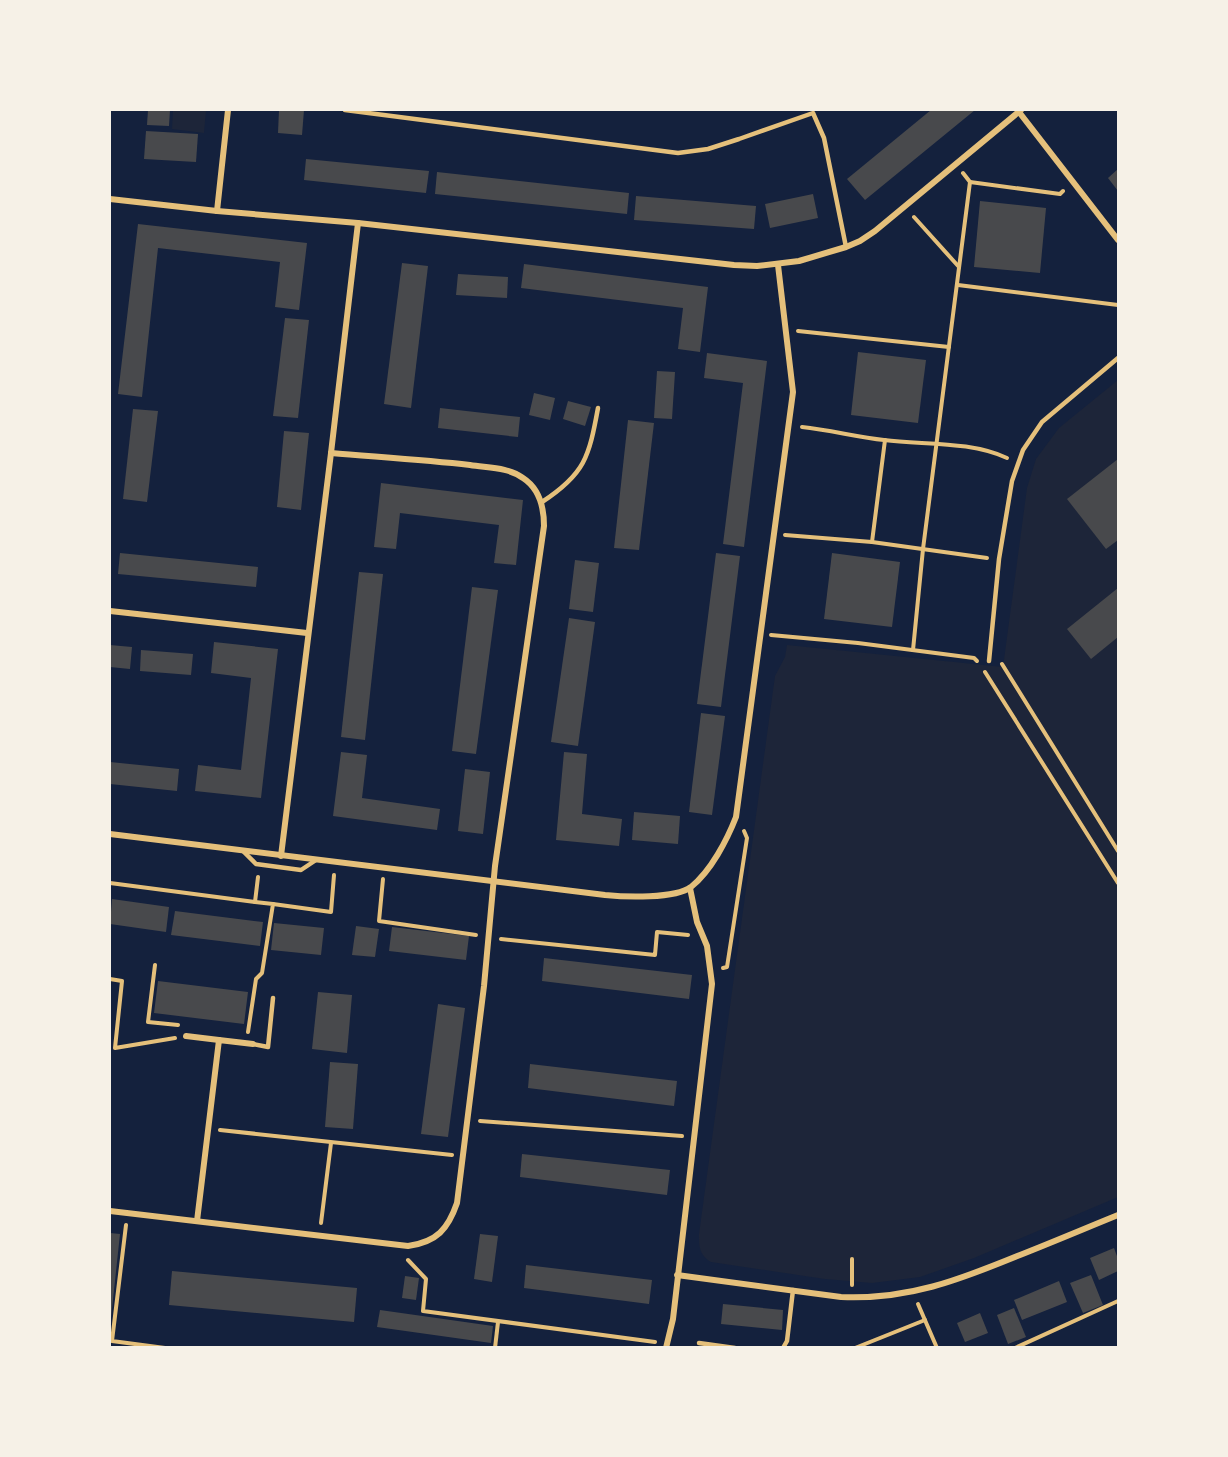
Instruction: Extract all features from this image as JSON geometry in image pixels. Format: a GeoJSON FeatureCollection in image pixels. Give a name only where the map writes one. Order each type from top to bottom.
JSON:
{"type":"FeatureCollection","features":[{"type":"Feature","properties":{"kind":"street"},"geometry":{"type":"LineString","coordinates":[[218,211],[228,110]]}},
{"type":"Feature","properties":{"kind":"street"},"geometry":{"type":"LineString","coordinates":[[110,199],[358,223],[734,265],[778,265],[846,248],[875,231],[1020,111],[1073,183],[1117,236]]}},
{"type":"Feature","properties":{"kind":"street"},"geometry":{"type":"LineString","coordinates":[[281,856],[307,633],[332,453],[358,223]]}},
{"type":"Feature","properties":{"kind":"street"},"geometry":{"type":"LineString","coordinates":[[110,834],[605,895],[638,897],[663,895],[690,888],[725,845],[736,818],[762,634],[793,392],[778,265]]}},
{"type":"Feature","properties":{"kind":"street"},"geometry":{"type":"LineString","coordinates":[[110,1210],[408,1246],[433,1239],[444,1230],[457,1203],[484,986],[495,866],[544,526],[542,502],[524,478],[507,470],[426,460],[332,453]]}},
{"type":"Feature","properties":{"kind":"street"},"geometry":{"type":"LineString","coordinates":[[110,611],[307,633]]}},
{"type":"Feature","properties":{"kind":"street"},"geometry":{"type":"LineString","coordinates":[[667,1345],[673,1319],[712,984],[711,969],[690,888]]}},
{"type":"Feature","properties":{"kind":"street"},"geometry":{"type":"LineString","coordinates":[[186,1035],[253,1044]]}},
{"type":"Feature","properties":{"kind":"street"},"geometry":{"type":"LineString","coordinates":[[197,1221],[219,1040]]}},
{"type":"Feature","properties":{"kind":"street"},"geometry":{"type":"LineString","coordinates":[[677,1275],[869,1299],[929,1289],[972,1275],[1119,1215]]}},
{"type":"Feature","properties":{"kind":"lane"},"geometry":{"type":"LineString","coordinates":[[345,110],[678,153],[739,140],[813,113],[824,138],[846,248]]}},
{"type":"Feature","properties":{"kind":"lane"},"geometry":{"type":"LineString","coordinates":[[989,661],[999,559],[1012,481],[1023,450],[1042,422],[1119,358]]}},
{"type":"Feature","properties":{"kind":"lane"},"geometry":{"type":"LineString","coordinates":[[542,502],[564,488],[576,476],[593,436],[598,408]]}},
{"type":"Feature","properties":{"kind":"lane"},"geometry":{"type":"LineString","coordinates":[[243,851],[256,864],[301,870],[316,860]]}},
{"type":"Feature","properties":{"kind":"lane"},"geometry":{"type":"LineString","coordinates":[[253,1044],[268,1047],[273,998]]}},
{"type":"Feature","properties":{"kind":"lane"},"geometry":{"type":"LineString","coordinates":[[783,1347],[787,1341],[793,1290]]}},
{"type":"Feature","properties":{"kind":"lane"},"geometry":{"type":"LineString","coordinates":[[699,1343],[735,1347]]}},
{"type":"Feature","properties":{"kind":"path"},"geometry":{"type":"LineString","coordinates":[[956,164],[970,182],[1060,194],[1073,183]]}},
{"type":"Feature","properties":{"kind":"path"},"geometry":{"type":"LineString","coordinates":[[913,650],[923,549],[970,182]]}},
{"type":"Feature","properties":{"kind":"path"},"geometry":{"type":"LineString","coordinates":[[905,207],[959,267]]}},
{"type":"Feature","properties":{"kind":"path"},"geometry":{"type":"LineString","coordinates":[[958,285],[1119,304]]}},
{"type":"Feature","properties":{"kind":"path"},"geometry":{"type":"LineString","coordinates":[[786,331],[949,347]]}},
{"type":"Feature","properties":{"kind":"path"},"geometry":{"type":"LineString","coordinates":[[789,426],[885,440],[993,451],[1018,463]]}},
{"type":"Feature","properties":{"kind":"path"},"geometry":{"type":"LineString","coordinates":[[872,542],[885,440]]}},
{"type":"Feature","properties":{"kind":"path"},"geometry":{"type":"LineString","coordinates":[[775,534],[872,542],[999,559]]}},
{"type":"Feature","properties":{"kind":"path"},"geometry":{"type":"LineString","coordinates":[[762,634],[974,658],[980,663]]}},
{"type":"Feature","properties":{"kind":"path"},"geometry":{"type":"LineString","coordinates":[[974,658],[989,648],[998,658],[1119,851]]}},
{"type":"Feature","properties":{"kind":"path"},"geometry":{"type":"LineString","coordinates":[[983,669],[1119,883]]}},
{"type":"Feature","properties":{"kind":"path"},"geometry":{"type":"LineString","coordinates":[[711,969],[727,967],[747,838],[736,818]]}},
{"type":"Feature","properties":{"kind":"path"},"geometry":{"type":"LineString","coordinates":[[110,883],[331,912],[335,863]]}},
{"type":"Feature","properties":{"kind":"path"},"geometry":{"type":"LineString","coordinates":[[255,902],[259,864]]}},
{"type":"Feature","properties":{"kind":"path"},"geometry":{"type":"LineString","coordinates":[[384,868],[379,921],[487,937],[655,956],[657,932],[703,937]]}},
{"type":"Feature","properties":{"kind":"path"},"geometry":{"type":"LineString","coordinates":[[237,1032],[248,1033],[256,979],[262,973],[273,904]]}},
{"type":"Feature","properties":{"kind":"path"},"geometry":{"type":"LineString","coordinates":[[155,965],[148,1022],[181,1026]]}},
{"type":"Feature","properties":{"kind":"path"},"geometry":{"type":"LineString","coordinates":[[110,979],[122,981],[116,1048],[186,1035]]}},
{"type":"Feature","properties":{"kind":"path"},"geometry":{"type":"LineString","coordinates":[[467,1119],[660,1133],[684,1136],[694,1145]]}},
{"type":"Feature","properties":{"kind":"path"},"geometry":{"type":"LineString","coordinates":[[208,1129],[463,1156]]}},
{"type":"Feature","properties":{"kind":"path"},"geometry":{"type":"LineString","coordinates":[[319,1236],[331,1143]]}},
{"type":"Feature","properties":{"kind":"path"},"geometry":{"type":"LineString","coordinates":[[111,1347],[128,1213]]}},
{"type":"Feature","properties":{"kind":"path"},"geometry":{"type":"LineString","coordinates":[[408,1246],[405,1257],[426,1279],[423,1311],[667,1345]]}},
{"type":"Feature","properties":{"kind":"path"},"geometry":{"type":"LineString","coordinates":[[852,1258],[852,1298]]}},
{"type":"Feature","properties":{"kind":"path"},"geometry":{"type":"LineString","coordinates":[[913,1292],[937,1347]]}},
{"type":"Feature","properties":{"kind":"path"},"geometry":{"type":"LineString","coordinates":[[1015,1347],[1119,1301]]}},
{"type":"Feature","properties":{"kind":"path"},"geometry":{"type":"LineString","coordinates":[[855,1347],[925,1320]]}},
{"type":"Feature","properties":{"kind":"path"},"geometry":{"type":"LineString","coordinates":[[495,1347],[498,1322]]}},
{"type":"Feature","properties":{"kind":"path"},"geometry":{"type":"LineString","coordinates":[[112,1341],[165,1347]]}},
{"type":"Feature","properties":{"kind":"shaded area"},"geometry":{"type":"Polygon","coordinates":[[[173,110],[206,110],[204,133],[172,129],[173,110]]]}},
{"type":"Feature","properties":{"kind":"shaded area"},"geometry":{"type":"Polygon","coordinates":[[[1118,380],[1118,1197],[974,1258],[920,1277],[872,1283],[825,1279],[711,1262],[702,1253],[699,1234],[775,676],[785,657],[787,645],[1003,667],[1027,488],[1036,459],[1059,428],[1118,380]]]}},
{"type":"Feature","properties":{"kind":"building"},"geometry":{"type":"Polygon","coordinates":[[[148,110],[170,110],[169,126],[147,125],[148,110]]]}},
{"type":"Feature","properties":{"kind":"building"},"geometry":{"type":"Polygon","coordinates":[[[279,110],[304,110],[302,135],[278,133],[279,110]]]}},
{"type":"Feature","properties":{"kind":"building"},"geometry":{"type":"Polygon","coordinates":[[[931,110],[975,110],[865,200],[847,179],[931,110]]]}},
{"type":"Feature","properties":{"kind":"building"},"geometry":{"type":"Polygon","coordinates":[[[146,131],[198,134],[196,162],[144,159],[146,131]]]}},
{"type":"Feature","properties":{"kind":"building"},"geometry":{"type":"Polygon","coordinates":[[[306,159],[429,171],[426,193],[304,180],[306,159]]]}},
{"type":"Feature","properties":{"kind":"building"},"geometry":{"type":"Polygon","coordinates":[[[1118,169],[1118,191],[1108,178],[1118,169]]]}},
{"type":"Feature","properties":{"kind":"building"},"geometry":{"type":"Polygon","coordinates":[[[437,172],[629,193],[627,214],[435,194],[437,172]]]}},
{"type":"Feature","properties":{"kind":"building"},"geometry":{"type":"Polygon","coordinates":[[[813,194],[818,218],[770,228],[765,204],[813,194]]]}},
{"type":"Feature","properties":{"kind":"building"},"geometry":{"type":"Polygon","coordinates":[[[636,196],[756,206],[754,229],[634,220],[636,196]]]}},
{"type":"Feature","properties":{"kind":"building"},"geometry":{"type":"Polygon","coordinates":[[[980,201],[1046,208],[1040,273],[974,267],[980,201]]]}},
{"type":"Feature","properties":{"kind":"building"},"geometry":{"type":"Polygon","coordinates":[[[138,224],[307,243],[299,310],[275,307],[280,262],[158,248],[142,397],[118,394],[138,224]]]}},
{"type":"Feature","properties":{"kind":"building"},"geometry":{"type":"Polygon","coordinates":[[[402,263],[428,266],[411,408],[384,404],[402,263]]]}},
{"type":"Feature","properties":{"kind":"building"},"geometry":{"type":"Polygon","coordinates":[[[524,264],[708,287],[700,352],[678,349],[683,308],[521,288],[524,264]]]}},
{"type":"Feature","properties":{"kind":"building"},"geometry":{"type":"Polygon","coordinates":[[[458,274],[508,277],[507,298],[456,295],[458,274]]]}},
{"type":"Feature","properties":{"kind":"building"},"geometry":{"type":"Polygon","coordinates":[[[285,318],[309,320],[298,418],[273,416],[285,318]]]}},
{"type":"Feature","properties":{"kind":"building"},"geometry":{"type":"Polygon","coordinates":[[[858,352],[926,360],[918,423],[851,415],[858,352]]]}},
{"type":"Feature","properties":{"kind":"building"},"geometry":{"type":"Polygon","coordinates":[[[707,353],[767,361],[744,547],[723,544],[743,383],[704,378],[707,353]]]}},
{"type":"Feature","properties":{"kind":"building"},"geometry":{"type":"Polygon","coordinates":[[[657,371],[675,372],[672,419],[654,418],[657,371]]]}},
{"type":"Feature","properties":{"kind":"building"},"geometry":{"type":"Polygon","coordinates":[[[534,393],[555,398],[550,420],[529,415],[534,393]]]}},
{"type":"Feature","properties":{"kind":"building"},"geometry":{"type":"Polygon","coordinates":[[[568,401],[591,407],[585,426],[563,419],[568,401]]]}},
{"type":"Feature","properties":{"kind":"building"},"geometry":{"type":"Polygon","coordinates":[[[440,408],[520,417],[518,437],[438,428],[440,408]]]}},
{"type":"Feature","properties":{"kind":"building"},"geometry":{"type":"Polygon","coordinates":[[[133,409],[158,411],[147,502],[123,499],[133,409]]]}},
{"type":"Feature","properties":{"kind":"building"},"geometry":{"type":"Polygon","coordinates":[[[628,420],[654,423],[639,550],[614,548],[628,420]]]}},
{"type":"Feature","properties":{"kind":"building"},"geometry":{"type":"Polygon","coordinates":[[[284,431],[309,433],[301,510],[277,507],[284,431]]]}},
{"type":"Feature","properties":{"kind":"building"},"geometry":{"type":"Polygon","coordinates":[[[1118,459],[1118,540],[1106,549],[1067,499],[1118,459]]]}},
{"type":"Feature","properties":{"kind":"building"},"geometry":{"type":"Polygon","coordinates":[[[381,483],[523,500],[516,565],[494,563],[499,525],[400,513],[396,549],[374,547],[381,483]]]}},
{"type":"Feature","properties":{"kind":"building"},"geometry":{"type":"Polygon","coordinates":[[[120,553],[258,567],[256,587],[118,574],[120,553]]]}},
{"type":"Feature","properties":{"kind":"building"},"geometry":{"type":"Polygon","coordinates":[[[716,553],[740,556],[721,707],[697,704],[716,553]]]}},
{"type":"Feature","properties":{"kind":"building"},"geometry":{"type":"Polygon","coordinates":[[[832,553],[900,562],[892,627],[824,619],[832,553]]]}},
{"type":"Feature","properties":{"kind":"building"},"geometry":{"type":"Polygon","coordinates":[[[575,560],[599,563],[593,612],[569,609],[575,560]]]}},
{"type":"Feature","properties":{"kind":"building"},"geometry":{"type":"Polygon","coordinates":[[[359,572],[383,574],[365,740],[341,737],[359,572]]]}},
{"type":"Feature","properties":{"kind":"building"},"geometry":{"type":"Polygon","coordinates":[[[472,587],[498,590],[476,754],[452,751],[472,587]]]}},
{"type":"Feature","properties":{"kind":"building"},"geometry":{"type":"Polygon","coordinates":[[[1118,588],[1118,637],[1091,659],[1067,629],[1118,588]]]}},
{"type":"Feature","properties":{"kind":"building"},"geometry":{"type":"Polygon","coordinates":[[[569,618],[595,622],[578,746],[551,742],[569,618]]]}},
{"type":"Feature","properties":{"kind":"building"},"geometry":{"type":"Polygon","coordinates":[[[214,642],[278,649],[261,798],[195,791],[198,765],[241,770],[251,678],[211,673],[214,642]]]}},
{"type":"Feature","properties":{"kind":"building"},"geometry":{"type":"Polygon","coordinates":[[[110,645],[132,647],[130,669],[110,667],[110,645]]]}},
{"type":"Feature","properties":{"kind":"building"},"geometry":{"type":"Polygon","coordinates":[[[141,650],[193,654],[191,675],[140,671],[141,650]]]}},
{"type":"Feature","properties":{"kind":"building"},"geometry":{"type":"Polygon","coordinates":[[[701,713],[725,716],[712,815],[689,812],[701,713]]]}},
{"type":"Feature","properties":{"kind":"building"},"geometry":{"type":"Polygon","coordinates":[[[341,752],[367,755],[362,798],[440,809],[437,830],[333,816],[341,752]]]}},
{"type":"Feature","properties":{"kind":"building"},"geometry":{"type":"Polygon","coordinates":[[[564,752],[587,754],[582,814],[622,819],[619,846],[556,840],[564,752]]]}},
{"type":"Feature","properties":{"kind":"building"},"geometry":{"type":"Polygon","coordinates":[[[110,762],[179,769],[177,791],[110,784],[110,762]]]}},
{"type":"Feature","properties":{"kind":"building"},"geometry":{"type":"Polygon","coordinates":[[[465,769],[490,772],[483,834],[458,831],[465,769]]]}},
{"type":"Feature","properties":{"kind":"building"},"geometry":{"type":"Polygon","coordinates":[[[634,812],[680,816],[678,844],[632,840],[634,812]]]}},
{"type":"Feature","properties":{"kind":"building"},"geometry":{"type":"Polygon","coordinates":[[[112,899],[169,907],[166,932],[110,924],[112,899]]]}},
{"type":"Feature","properties":{"kind":"building"},"geometry":{"type":"Polygon","coordinates":[[[175,911],[263,922],[260,946],[171,935],[175,911]]]}},
{"type":"Feature","properties":{"kind":"building"},"geometry":{"type":"Polygon","coordinates":[[[274,923],[324,928],[321,955],[271,950],[274,923]]]}},
{"type":"Feature","properties":{"kind":"building"},"geometry":{"type":"Polygon","coordinates":[[[356,926],[379,929],[375,957],[352,955],[356,926]]]}},
{"type":"Feature","properties":{"kind":"building"},"geometry":{"type":"Polygon","coordinates":[[[392,927],[469,936],[466,960],[389,951],[392,927]]]}},
{"type":"Feature","properties":{"kind":"building"},"geometry":{"type":"Polygon","coordinates":[[[544,958],[692,975],[689,999],[542,981],[544,958]]]}},
{"type":"Feature","properties":{"kind":"building"},"geometry":{"type":"Polygon","coordinates":[[[158,981],[248,992],[244,1024],[154,1013],[158,981]]]}},
{"type":"Feature","properties":{"kind":"building"},"geometry":{"type":"Polygon","coordinates":[[[318,992],[352,995],[347,1053],[312,1049],[318,992]]]}},
{"type":"Feature","properties":{"kind":"building"},"geometry":{"type":"Polygon","coordinates":[[[438,1004],[465,1008],[448,1137],[421,1134],[438,1004]]]}},
{"type":"Feature","properties":{"kind":"building"},"geometry":{"type":"Polygon","coordinates":[[[330,1062],[358,1064],[353,1129],[325,1127],[330,1062]]]}},
{"type":"Feature","properties":{"kind":"building"},"geometry":{"type":"Polygon","coordinates":[[[530,1064],[677,1081],[674,1106],[528,1088],[530,1064]]]}},
{"type":"Feature","properties":{"kind":"building"},"geometry":{"type":"Polygon","coordinates":[[[522,1154],[670,1170],[667,1195],[520,1177],[522,1154]]]}},
{"type":"Feature","properties":{"kind":"building"},"geometry":{"type":"Polygon","coordinates":[[[110,1233],[120,1234],[111,1318],[110,1318],[110,1233]]]}},
{"type":"Feature","properties":{"kind":"building"},"geometry":{"type":"Polygon","coordinates":[[[480,1234],[498,1236],[492,1282],[474,1279],[480,1234]]]}},
{"type":"Feature","properties":{"kind":"building"},"geometry":{"type":"Polygon","coordinates":[[[1114,1248],[1118,1259],[1118,1271],[1099,1280],[1090,1258],[1114,1248]]]}},
{"type":"Feature","properties":{"kind":"building"},"geometry":{"type":"Polygon","coordinates":[[[526,1265],[652,1280],[649,1304],[524,1288],[526,1265]]]}},
{"type":"Feature","properties":{"kind":"building"},"geometry":{"type":"Polygon","coordinates":[[[172,1271],[357,1288],[354,1322],[169,1305],[172,1271]]]}},
{"type":"Feature","properties":{"kind":"building"},"geometry":{"type":"Polygon","coordinates":[[[1091,1275],[1103,1305],[1083,1313],[1070,1283],[1091,1275]]]}},
{"type":"Feature","properties":{"kind":"building"},"geometry":{"type":"Polygon","coordinates":[[[405,1276],[419,1278],[416,1300],[402,1298],[405,1276]]]}},
{"type":"Feature","properties":{"kind":"building"},"geometry":{"type":"Polygon","coordinates":[[[1059,1281],[1067,1302],[1022,1320],[1014,1300],[1059,1281]]]}},
{"type":"Feature","properties":{"kind":"building"},"geometry":{"type":"Polygon","coordinates":[[[723,1304],[783,1310],[782,1330],[721,1324],[723,1304]]]}},
{"type":"Feature","properties":{"kind":"building"},"geometry":{"type":"Polygon","coordinates":[[[1014,1308],[1026,1337],[1008,1344],[997,1315],[1014,1308]]]}},
{"type":"Feature","properties":{"kind":"building"},"geometry":{"type":"Polygon","coordinates":[[[380,1310],[493,1326],[491,1343],[377,1327],[380,1310]]]}},
{"type":"Feature","properties":{"kind":"building"},"geometry":{"type":"Polygon","coordinates":[[[980,1313],[988,1333],[965,1342],[957,1323],[980,1313]]]}}]}
